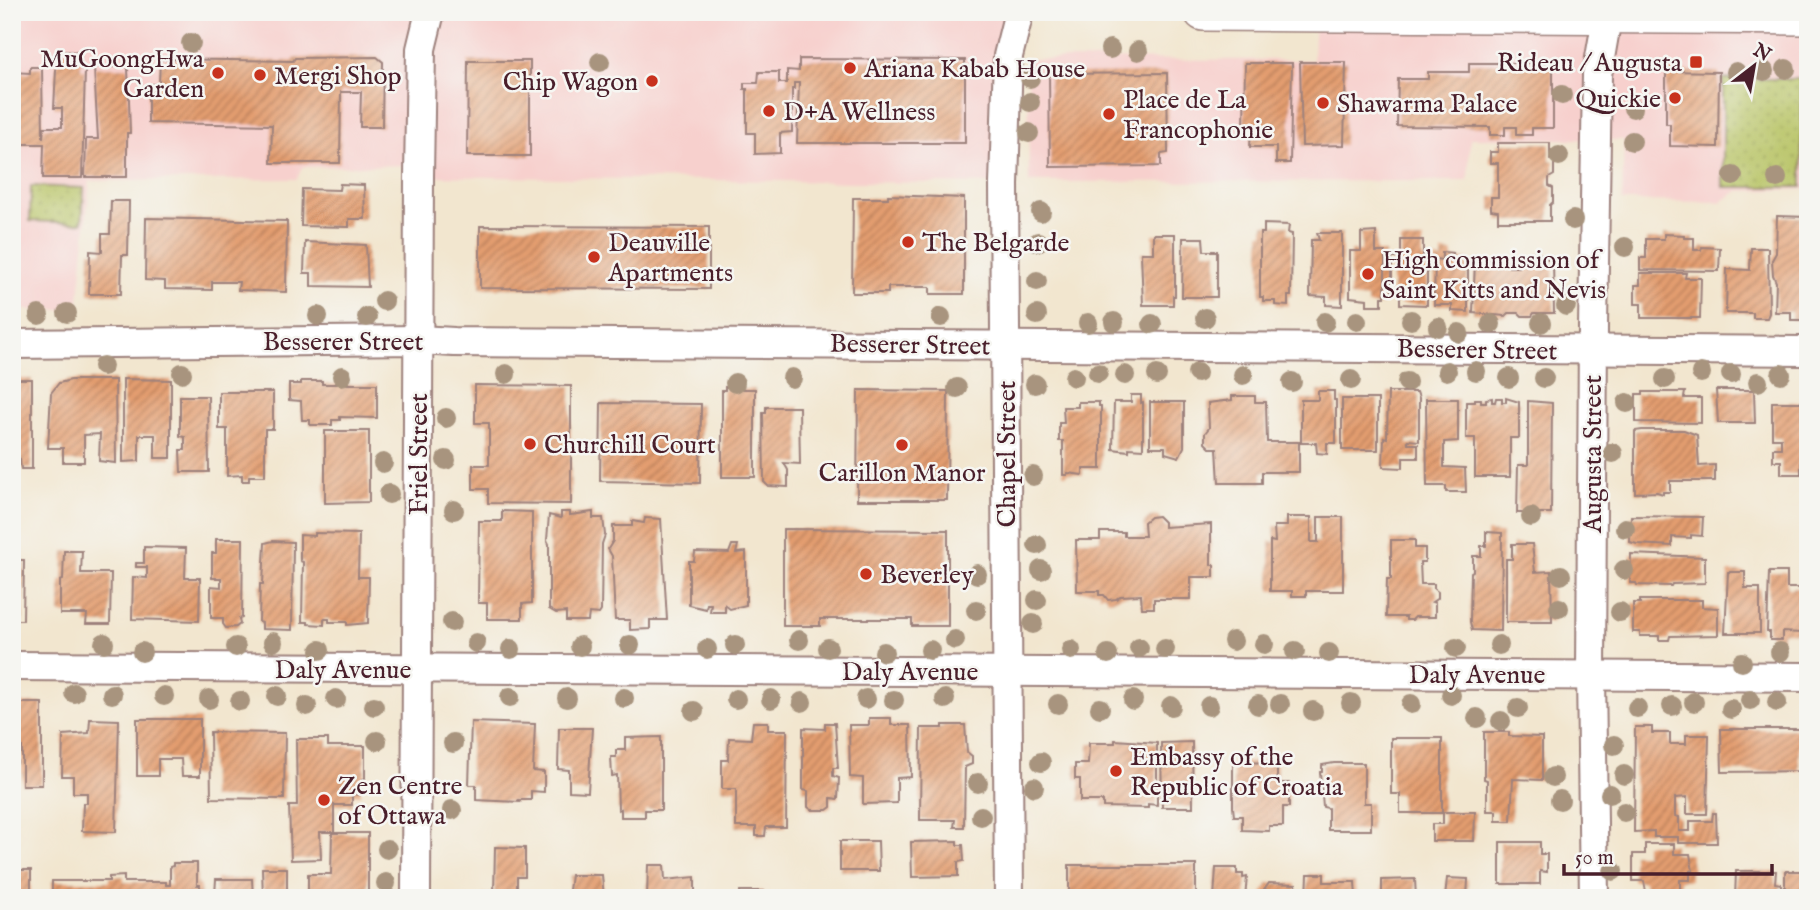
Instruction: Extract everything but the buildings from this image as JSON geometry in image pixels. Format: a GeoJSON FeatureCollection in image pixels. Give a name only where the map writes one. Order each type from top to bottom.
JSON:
{"type":"FeatureCollection","features":[{"type":"Feature","properties":{"kind":"main road"},"geometry":{"type":"LineString","coordinates":[[1203,12],[1808,16]]}},
{"type":"Feature","properties":{"kind":"street","name":"Friel Street"},"geometry":{"type":"LineString","coordinates":[[416,898],[421,49],[430,12]]}},
{"type":"Feature","properties":{"kind":"street","name":"Chapel Street"},"geometry":{"type":"LineString","coordinates":[[1009,898],[1004,184],[1008,56],[1019,12]]}},
{"type":"Feature","properties":{"kind":"street","name":"Augusta Street"},"geometry":{"type":"LineString","coordinates":[[1594,898],[1591,674],[1592,350],[1597,75],[1608,13]]}},
{"type":"Feature","properties":{"kind":"street","name":"Besserer Street"},"geometry":{"type":"LineString","coordinates":[[12,344],[419,340],[1808,351]]}},
{"type":"Feature","properties":{"kind":"street","name":"Daly Avenue"},"geometry":{"type":"LineString","coordinates":[[12,666],[1808,677]]}},
{"type":"Feature","properties":{"kind":"shaded area"},"geometry":{"type":"Polygon","coordinates":[[[12,12],[1019,12],[1004,184],[419,176],[418,165],[302,167],[297,179],[90,181],[78,310],[12,310],[12,12]]]}},
{"type":"Feature","properties":{"kind":"shaded area"},"geometry":{"type":"Polygon","coordinates":[[[1315,12],[1808,12],[1808,189],[1738,191],[1721,202],[1622,201],[1624,140],[1470,138],[1468,181],[1029,182],[1028,59],[1313,60],[1315,12]]]}},
{"type":"Feature","properties":{"kind":"green space"},"geometry":{"type":"Polygon","coordinates":[[[1723,79],[1801,79],[1802,187],[1723,187],[1723,79]]]}},
{"type":"Feature","properties":{"kind":"green space"},"geometry":{"type":"Polygon","coordinates":[[[31,186],[84,188],[82,223],[30,221],[31,186]]]}},
{"type":"Feature","properties":{"kind":"place","name":"Rideau / Augusta"},"geometry":{"type":"Point","coordinates":[1696,62]}},
{"type":"Feature","properties":{"kind":"place","name":"Ariana Kabab House"},"geometry":{"type":"Point","coordinates":[850,68]}},
{"type":"Feature","properties":{"kind":"place","name":"MuGoongHwa Garden"},"geometry":{"type":"Point","coordinates":[218,73]}},
{"type":"Feature","properties":{"kind":"place","name":"Mergi Shop"},"geometry":{"type":"Point","coordinates":[260,75]}},
{"type":"Feature","properties":{"kind":"place","name":"Chip Wagon"},"geometry":{"type":"Point","coordinates":[652,81]}},
{"type":"Feature","properties":{"kind":"place","name":"Quickie"},"geometry":{"type":"Point","coordinates":[1675,98]}},
{"type":"Feature","properties":{"kind":"place","name":"Shawarma Palace"},"geometry":{"type":"Point","coordinates":[1323,103]}},
{"type":"Feature","properties":{"kind":"place","name":"D+A Wellness"},"geometry":{"type":"Point","coordinates":[769,111]}},
{"type":"Feature","properties":{"kind":"place","name":"Place de La Francophonie"},"geometry":{"type":"Point","coordinates":[1109,114]}},
{"type":"Feature","properties":{"kind":"place","name":"The Belgarde"},"geometry":{"type":"Point","coordinates":[908,242]}},
{"type":"Feature","properties":{"kind":"place","name":"Deauville Apartments"},"geometry":{"type":"Point","coordinates":[594,257]}},
{"type":"Feature","properties":{"kind":"place","name":"High commission of Saint Kitts and Nevis"},"geometry":{"type":"Point","coordinates":[1368,274]}},
{"type":"Feature","properties":{"kind":"place","name":"Churchill Court"},"geometry":{"type":"Point","coordinates":[530,444]}},
{"type":"Feature","properties":{"kind":"place","name":"Carillon Manor"},"geometry":{"type":"Point","coordinates":[902,445]}},
{"type":"Feature","properties":{"kind":"place","name":"Beverley"},"geometry":{"type":"Point","coordinates":[866,574]}},
{"type":"Feature","properties":{"kind":"place","name":"Embassy of the Republic of Croatia"},"geometry":{"type":"Point","coordinates":[1116,771]}},
{"type":"Feature","properties":{"kind":"place","name":"Zen Centre of Ottawa"},"geometry":{"type":"Point","coordinates":[324,800]}}]}
